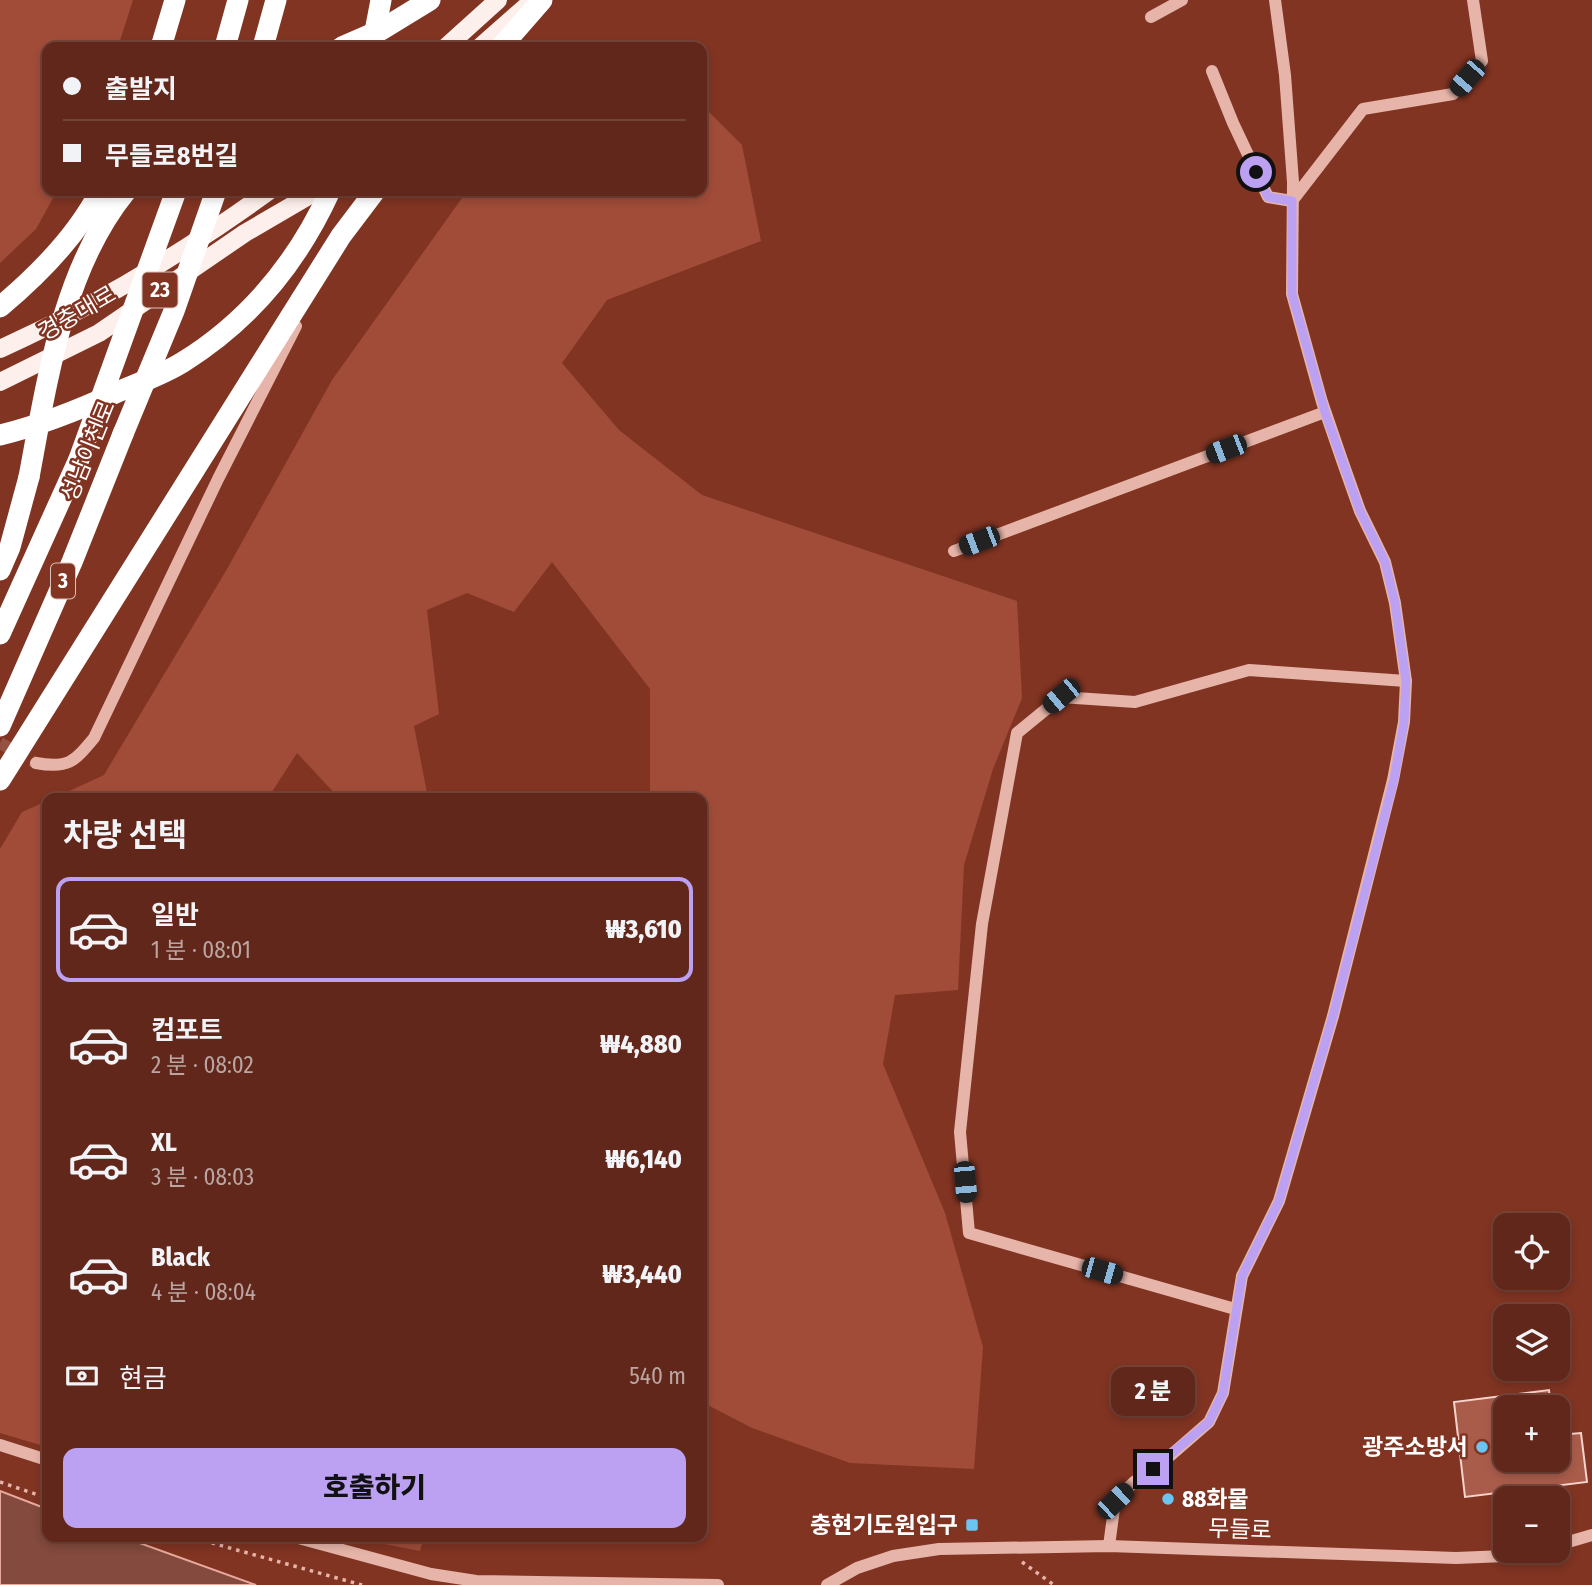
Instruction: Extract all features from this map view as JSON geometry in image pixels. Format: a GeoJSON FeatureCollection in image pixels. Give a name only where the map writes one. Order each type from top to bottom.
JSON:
{"type":"FeatureCollection","features":[{"type":"Feature","properties":{"kind":"highway"},"geometry":{"type":"LineString","coordinates":[[162,42],[175,0]]}},
{"type":"Feature","properties":{"kind":"highway"},"geometry":{"type":"LineString","coordinates":[[226,42],[238,0]]}},
{"type":"Feature","properties":{"kind":"highway"},"geometry":{"type":"LineString","coordinates":[[264,42],[276,0]]}},
{"type":"Feature","properties":{"kind":"highway"},"geometry":{"type":"LineString","coordinates":[[373,42],[381,0]]}},
{"type":"Feature","properties":{"kind":"highway"},"geometry":{"type":"LineString","coordinates":[[353,42],[381,30],[430,0]]}},
{"type":"Feature","properties":{"kind":"highway"},"geometry":{"type":"LineString","coordinates":[[505,42],[542,0]]}},
{"type":"Feature","properties":{"kind":"highway"},"geometry":{"type":"LineString","coordinates":[[0,307],[26,285],[64,243],[97,196]]}},
{"type":"Feature","properties":{"kind":"highway"},"geometry":{"type":"LineString","coordinates":[[0,570],[10,547],[29,477],[47,383],[70,299],[86,255],[109,211],[122,196]]}},
{"type":"Feature","properties":{"kind":"highway","name":"성남이천로"},"geometry":{"type":"LineString","coordinates":[[0,634],[79,459],[174,196]]}},
{"type":"Feature","properties":{"kind":"highway","name":"성남이천로"},"geometry":{"type":"LineString","coordinates":[[0,726],[72,562],[174,311],[214,196]]}},
{"type":"Feature","properties":{"kind":"highway"},"geometry":{"type":"LineString","coordinates":[[0,435],[68,415],[182,363],[234,324],[269,289],[304,242],[327,196]]}},
{"type":"Feature","properties":{"kind":"highway"},"geometry":{"type":"LineString","coordinates":[[0,780],[341,236],[371,196]]}},
{"type":"Feature","properties":{"kind":"main road"},"geometry":{"type":"LineString","coordinates":[[452,42],[498,0]]}},
{"type":"Feature","properties":{"kind":"main road"},"geometry":{"type":"LineString","coordinates":[[486,42],[533,0]]}},
{"type":"Feature","properties":{"kind":"main road","name":"경충대로"},"geometry":{"type":"LineString","coordinates":[[0,349],[105,297],[172,257],[262,196]]}},
{"type":"Feature","properties":{"kind":"main road","name":"경충대로"},"geometry":{"type":"LineString","coordinates":[[0,382],[99,333],[245,233],[308,196]]}},
{"type":"Feature","properties":{"kind":"street"},"geometry":{"type":"LineString","coordinates":[[1151,17],[1182,0]]}},
{"type":"Feature","properties":{"kind":"street"},"geometry":{"type":"LineString","coordinates":[[1110,1546],[1115,1501],[1134,1482],[1209,1422],[1223,1393],[1242,1276],[1279,1201],[1333,1016],[1394,779],[1404,722],[1406,681],[1395,603],[1385,562],[1360,511],[1325,412],[1292,294],[1292,201],[1285,75],[1275,0]]}},
{"type":"Feature","properties":{"kind":"street"},"geometry":{"type":"LineString","coordinates":[[1292,201],[1363,108],[1453,94],[1482,61],[1474,0]]}},
{"type":"Feature","properties":{"kind":"street"},"geometry":{"type":"LineString","coordinates":[[1212,71],[1233,124],[1268,197],[1292,201]]}},
{"type":"Feature","properties":{"kind":"street"},"geometry":{"type":"LineString","coordinates":[[36,763],[57,767],[78,758],[94,738],[218,479],[341,236]]}},
{"type":"Feature","properties":{"kind":"street"},"geometry":{"type":"LineString","coordinates":[[954,551],[1325,412]]}},
{"type":"Feature","properties":{"kind":"street"},"geometry":{"type":"LineString","coordinates":[[1235,1308],[969,1233],[960,1132],[982,924],[1017,733],[1061,696],[1135,702],[1249,670],[1406,681]]}},
{"type":"Feature","properties":{"kind":"street"},"geometry":{"type":"LineString","coordinates":[[0,1445],[42,1458]]}},
{"type":"Feature","properties":{"kind":"street"},"geometry":{"type":"LineString","coordinates":[[1570,1541],[1592,1535]]}},
{"type":"Feature","properties":{"kind":"street"},"geometry":{"type":"LineString","coordinates":[[313,1542],[431,1574],[476,1581],[718,1585]]}},
{"type":"Feature","properties":{"kind":"street","name":"무들로"},"geometry":{"type":"LineString","coordinates":[[827,1585],[857,1567],[893,1556],[939,1549],[1110,1546],[1456,1558],[1493,1556]]}},
{"type":"Feature","properties":{"kind":"path"},"geometry":{"type":"LineString","coordinates":[[0,1482],[42,1496]]}},
{"type":"Feature","properties":{"kind":"path"},"geometry":{"type":"LineString","coordinates":[[208,1542],[362,1585]]}},
{"type":"Feature","properties":{"kind":"path"},"geometry":{"type":"LineString","coordinates":[[1000,1547],[1054,1585]]}},
{"type":"Feature","properties":{"kind":"shaded area"},"geometry":{"type":"Polygon","coordinates":[[[0,0],[133,0],[120,42],[42,42],[42,196],[54,196],[36,229],[0,263],[0,0]]]}},
{"type":"Feature","properties":{"kind":"shaded area"},"geometry":{"type":"Polygon","coordinates":[[[707,110],[742,145],[761,241],[607,300],[562,363],[619,430],[702,495],[1017,601],[1022,698],[993,769],[964,865],[958,990],[895,995],[883,1064],[945,1213],[983,1347],[974,1469],[850,1463],[752,1428],[707,1405],[707,793],[650,793],[650,689],[552,562],[514,612],[467,593],[427,610],[439,714],[414,726],[427,793],[334,793],[297,753],[271,793],[65,793],[104,775],[227,569],[332,380],[463,196],[707,196],[707,110]]]}},
{"type":"Feature","properties":{"kind":"shaded area"},"geometry":{"type":"Polygon","coordinates":[[[42,803],[42,1446],[0,1433],[0,849],[22,812],[42,803]]]}},
{"type":"Feature","properties":{"kind":"shaded area"},"geometry":{"type":"Polygon","coordinates":[[[0,1491],[42,1507],[42,1542],[137,1542],[256,1585],[0,1585],[0,1491]]]}},
{"type":"Feature","properties":{"kind":"shaded area"},"geometry":{"type":"Polygon","coordinates":[[[374,1542],[423,1542],[420,1551],[374,1542]]]}},
{"type":"Feature","properties":{"kind":"building","name":"광주소방서"},"geometry":{"type":"Polygon","coordinates":[[[1549,1390],[1550,1395],[1509,1395],[1549,1390]]]}},
{"type":"Feature","properties":{"kind":"building","name":"광주소방서"},"geometry":{"type":"Polygon","coordinates":[[[1493,1397],[1493,1472],[1570,1472],[1570,1434],[1581,1433],[1587,1482],[1554,1486],[1493,1486],[1493,1494],[1465,1497],[1454,1402],[1493,1397]]]}},
{"type":"Feature","properties":{"kind":"tunnel"},"geometry":{"type":"LineString","coordinates":[[0,743],[36,763]]}},
{"type":"Feature","properties":{"kind":"place","name":"광주소방서"},"geometry":{"type":"Point","coordinates":[1482,1447]}},
{"type":"Feature","properties":{"kind":"place","name":"88화물"},"geometry":{"type":"Point","coordinates":[1168,1499]}},
{"type":"Feature","properties":{"kind":"place","name":"충현기도원입구"},"geometry":{"type":"Point","coordinates":[972,1525]}},
{"type":"Feature","properties":{"kind":"route"},"geometry":{"type":"LineString","coordinates":[[1153,1469],[1209,1422],[1223,1393],[1242,1276],[1279,1201],[1333,1016],[1394,779],[1404,722],[1406,681],[1395,603],[1385,562],[1360,511],[1325,412],[1292,294],[1292,201],[1268,197],[1256,172]]}}]}
